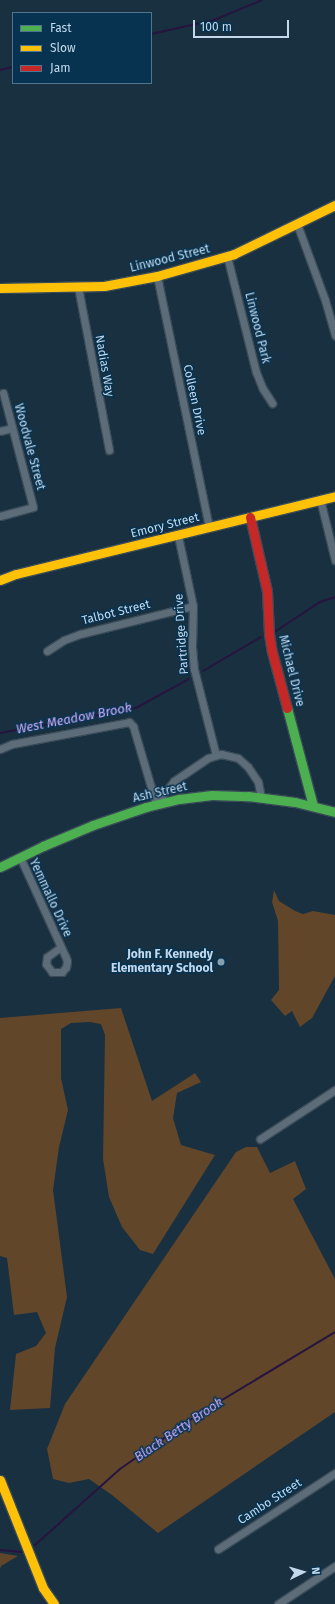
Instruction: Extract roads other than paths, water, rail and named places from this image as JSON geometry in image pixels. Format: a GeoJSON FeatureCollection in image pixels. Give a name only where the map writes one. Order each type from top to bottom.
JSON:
{"type":"FeatureCollection","features":[{"type":"Feature","properties":{"kind":"street","name":"Linwood Street"},"geometry":{"type":"LineString","coordinates":[[0,288],[112,285],[157,276],[227,256],[335,205]]}},
{"type":"Feature","properties":{"kind":"street"},"geometry":{"type":"LineString","coordinates":[[297,224],[332,312],[335,336]]}},
{"type":"Feature","properties":{"kind":"street","name":"Linwood Park"},"geometry":{"type":"LineString","coordinates":[[227,256],[256,372],[263,389],[272,403]]}},
{"type":"Feature","properties":{"kind":"street","name":"Colleen Drive"},"geometry":{"type":"LineString","coordinates":[[157,276],[209,528]]}},
{"type":"Feature","properties":{"kind":"street","name":"Nadias Way"},"geometry":{"type":"LineString","coordinates":[[78,287],[108,450]]}},
{"type":"Feature","properties":{"kind":"street","name":"Woodvale Street"},"geometry":{"type":"LineString","coordinates":[[0,516],[33,507],[3,393]]}},
{"type":"Feature","properties":{"kind":"street"},"geometry":{"type":"LineString","coordinates":[[0,431],[12,428]]}},
{"type":"Feature","properties":{"kind":"street","name":"Emory Street"},"geometry":{"type":"LineString","coordinates":[[0,580],[16,574],[178,536],[335,496]]}},
{"type":"Feature","properties":{"kind":"street"},"geometry":{"type":"LineString","coordinates":[[320,499],[335,560]]}},
{"type":"Feature","properties":{"kind":"street","name":"Michael Drive"},"geometry":{"type":"LineString","coordinates":[[250,517],[267,592],[269,634],[272,652],[313,806]]}},
{"type":"Feature","properties":{"kind":"street","name":"Partridge Drive"},"geometry":{"type":"LineString","coordinates":[[178,536],[194,606],[192,647],[194,669],[216,755]]}},
{"type":"Feature","properties":{"kind":"street","name":"Talbot Street"},"geometry":{"type":"LineString","coordinates":[[47,651],[64,640],[80,634],[194,606]]}},
{"type":"Feature","properties":{"kind":"street"},"geometry":{"type":"LineString","coordinates":[[0,749],[12,744],[129,722],[133,726],[156,804]]}},
{"type":"Feature","properties":{"kind":"street"},"geometry":{"type":"LineString","coordinates":[[156,804],[174,782],[208,758],[216,755],[232,755],[243,762],[255,776],[261,797]]}},
{"type":"Feature","properties":{"kind":"street","name":"Ash Street"},"geometry":{"type":"LineString","coordinates":[[0,867],[83,829],[156,804],[212,795],[261,797],[313,806],[335,812]]}},
{"type":"Feature","properties":{"kind":"street","name":"Yemmallo Drive"},"geometry":{"type":"LineString","coordinates":[[20,858],[61,947]]}},
{"type":"Feature","properties":{"kind":"street"},"geometry":{"type":"LineString","coordinates":[[260,1140],[335,1090]]}},
{"type":"Feature","properties":{"kind":"street","name":"Cambo Street"},"geometry":{"type":"LineString","coordinates":[[218,1549],[335,1472]]}},
{"type":"Feature","properties":{"kind":"street"},"geometry":{"type":"LineString","coordinates":[[0,1480],[43,1588],[54,1604]]}},
{"type":"Feature","properties":{"kind":"street"},"geometry":{"type":"LineString","coordinates":[[278,1604],[335,1566]]}},
{"type":"Feature","properties":{"kind":"waterway"},"geometry":{"type":"LineString","coordinates":[[152,34],[214,20],[262,0]]}},
{"type":"Feature","properties":{"kind":"waterway"},"geometry":{"type":"LineString","coordinates":[[0,70],[12,67]]}},
{"type":"Feature","properties":{"kind":"waterway","name":"West Meadow Brook"},"geometry":{"type":"LineString","coordinates":[[276,631],[320,602],[335,597]]}},
{"type":"Feature","properties":{"kind":"waterway","name":"West Meadow Brook"},"geometry":{"type":"LineString","coordinates":[[203,671],[261,637]]}},
{"type":"Feature","properties":{"kind":"waterway","name":"West Meadow Brook"},"geometry":{"type":"LineString","coordinates":[[0,733],[136,708],[189,679]]}},
{"type":"Feature","properties":{"kind":"waterway","name":"Black Betty Brook"},"geometry":{"type":"LineString","coordinates":[[35,1545],[120,1469],[197,1415],[335,1332]]}},
{"type":"Feature","properties":{"kind":"waterway","name":"Black Betty Brook"},"geometry":{"type":"LineString","coordinates":[[0,1550],[22,1552]]}},
{"type":"Feature","properties":{"kind":"place","name":"John F. Kennedy Elementary School"},"geometry":{"type":"Point","coordinates":[221,962]}}]}
